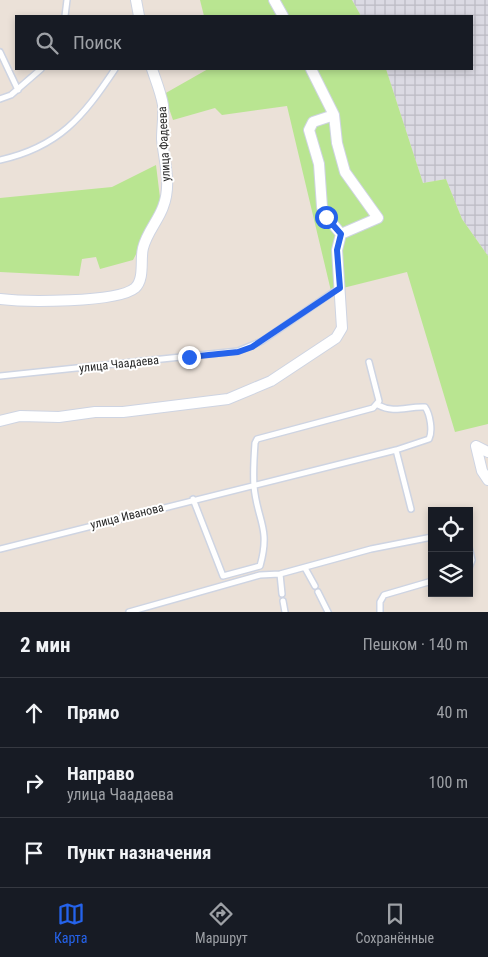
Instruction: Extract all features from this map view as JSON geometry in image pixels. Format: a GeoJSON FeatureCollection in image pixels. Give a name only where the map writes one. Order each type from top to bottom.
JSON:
{"type":"FeatureCollection","features":[{"type":"Feature","properties":{"kind":"street"},"geometry":{"type":"LineString","coordinates":[[136,0],[139,15]]}},
{"type":"Feature","properties":{"kind":"street"},"geometry":{"type":"LineString","coordinates":[[274,0],[282,15]]}},
{"type":"Feature","properties":{"kind":"street","name":"улица Фадеева"},"geometry":{"type":"LineString","coordinates":[[0,299],[47,302],[83,300],[119,294],[135,288],[140,279],[142,251],[146,236],[163,207],[167,190],[167,161],[162,138],[163,106],[152,70]]}},
{"type":"Feature","properties":{"kind":"street"},"geometry":{"type":"LineString","coordinates":[[312,70],[334,115],[337,143],[346,172],[352,185],[378,218],[341,234]]}},
{"type":"Feature","properties":{"kind":"street"},"geometry":{"type":"LineString","coordinates":[[334,115],[313,122],[310,130],[318,156],[322,207],[326,217],[341,234]]}},
{"type":"Feature","properties":{"kind":"street"},"geometry":{"type":"LineString","coordinates":[[0,421],[20,416],[59,417],[95,412],[123,412],[228,399],[271,382],[340,333],[340,288],[337,250],[341,234]]}},
{"type":"Feature","properties":{"kind":"street"},"geometry":{"type":"LineString","coordinates":[[488,452],[476,446],[482,471],[488,480]]}},
{"type":"Feature","properties":{"kind":"lane"},"geometry":{"type":"LineString","coordinates":[[65,15],[67,0]]}},
{"type":"Feature","properties":{"kind":"lane"},"geometry":{"type":"LineString","coordinates":[[0,52],[18,90]]}},
{"type":"Feature","properties":{"kind":"lane"},"geometry":{"type":"LineString","coordinates":[[0,99],[18,90],[40,70]]}},
{"type":"Feature","properties":{"kind":"lane"},"geometry":{"type":"LineString","coordinates":[[0,160],[23,155],[62,135],[87,108],[114,70]]}},
{"type":"Feature","properties":{"kind":"lane","name":"улица Чаадаева"},"geometry":{"type":"LineString","coordinates":[[0,376],[238,352],[262,341],[340,288]]}},
{"type":"Feature","properties":{"kind":"lane"},"geometry":{"type":"LineString","coordinates":[[193,499],[223,576],[260,566],[265,542],[264,528],[254,487],[255,443],[257,439],[373,408],[378,405],[379,401],[369,362]]}},
{"type":"Feature","properties":{"kind":"lane","name":"улица Иванова"},"geometry":{"type":"LineString","coordinates":[[0,549],[193,499],[254,487],[396,450],[428,439],[431,435],[428,411],[425,408],[394,411],[378,405]]}},
{"type":"Feature","properties":{"kind":"lane"},"geometry":{"type":"LineString","coordinates":[[396,450],[411,509]]}},
{"type":"Feature","properties":{"kind":"lane"},"geometry":{"type":"LineString","coordinates":[[129,612],[260,576],[280,574],[371,550],[428,538]]}},
{"type":"Feature","properties":{"kind":"lane"},"geometry":{"type":"LineString","coordinates":[[306,568],[315,586]]}},
{"type":"Feature","properties":{"kind":"lane"},"geometry":{"type":"LineString","coordinates":[[280,574],[282,594]]}},
{"type":"Feature","properties":{"kind":"lane"},"geometry":{"type":"LineString","coordinates":[[380,612],[380,602],[384,595],[428,582]]}},
{"type":"Feature","properties":{"kind":"lane"},"geometry":{"type":"LineString","coordinates":[[318,592],[328,612]]}},
{"type":"Feature","properties":{"kind":"lane"},"geometry":{"type":"LineString","coordinates":[[283,601],[285,612]]}},
{"type":"Feature","properties":{"kind":"shaded area"},"geometry":{"type":"Polygon","coordinates":[[[352,0],[488,0],[488,256],[462,219],[446,179],[423,183],[386,70],[473,70],[473,15],[360,15],[352,0]]]}},
{"type":"Feature","properties":{"kind":"green space"},"geometry":{"type":"Polygon","coordinates":[[[200,0],[352,0],[360,15],[204,15],[200,0]]]}},
{"type":"Feature","properties":{"kind":"green space"},"geometry":{"type":"Polygon","coordinates":[[[206,70],[386,70],[423,183],[446,179],[462,219],[488,256],[488,424],[455,432],[407,272],[331,291],[287,106],[222,115],[215,108],[173,120],[164,94],[206,70]]]}},
{"type":"Feature","properties":{"kind":"green space"},"geometry":{"type":"Polygon","coordinates":[[[156,165],[161,206],[133,260],[100,269],[96,257],[82,259],[79,276],[0,272],[0,198],[112,187],[156,165]]]}},
{"type":"Feature","properties":{"kind":"route"},"geometry":{"type":"LineString","coordinates":[[189,357],[238,352],[252,347],[340,288],[337,250],[341,234],[338,228],[326,217]]}}]}
